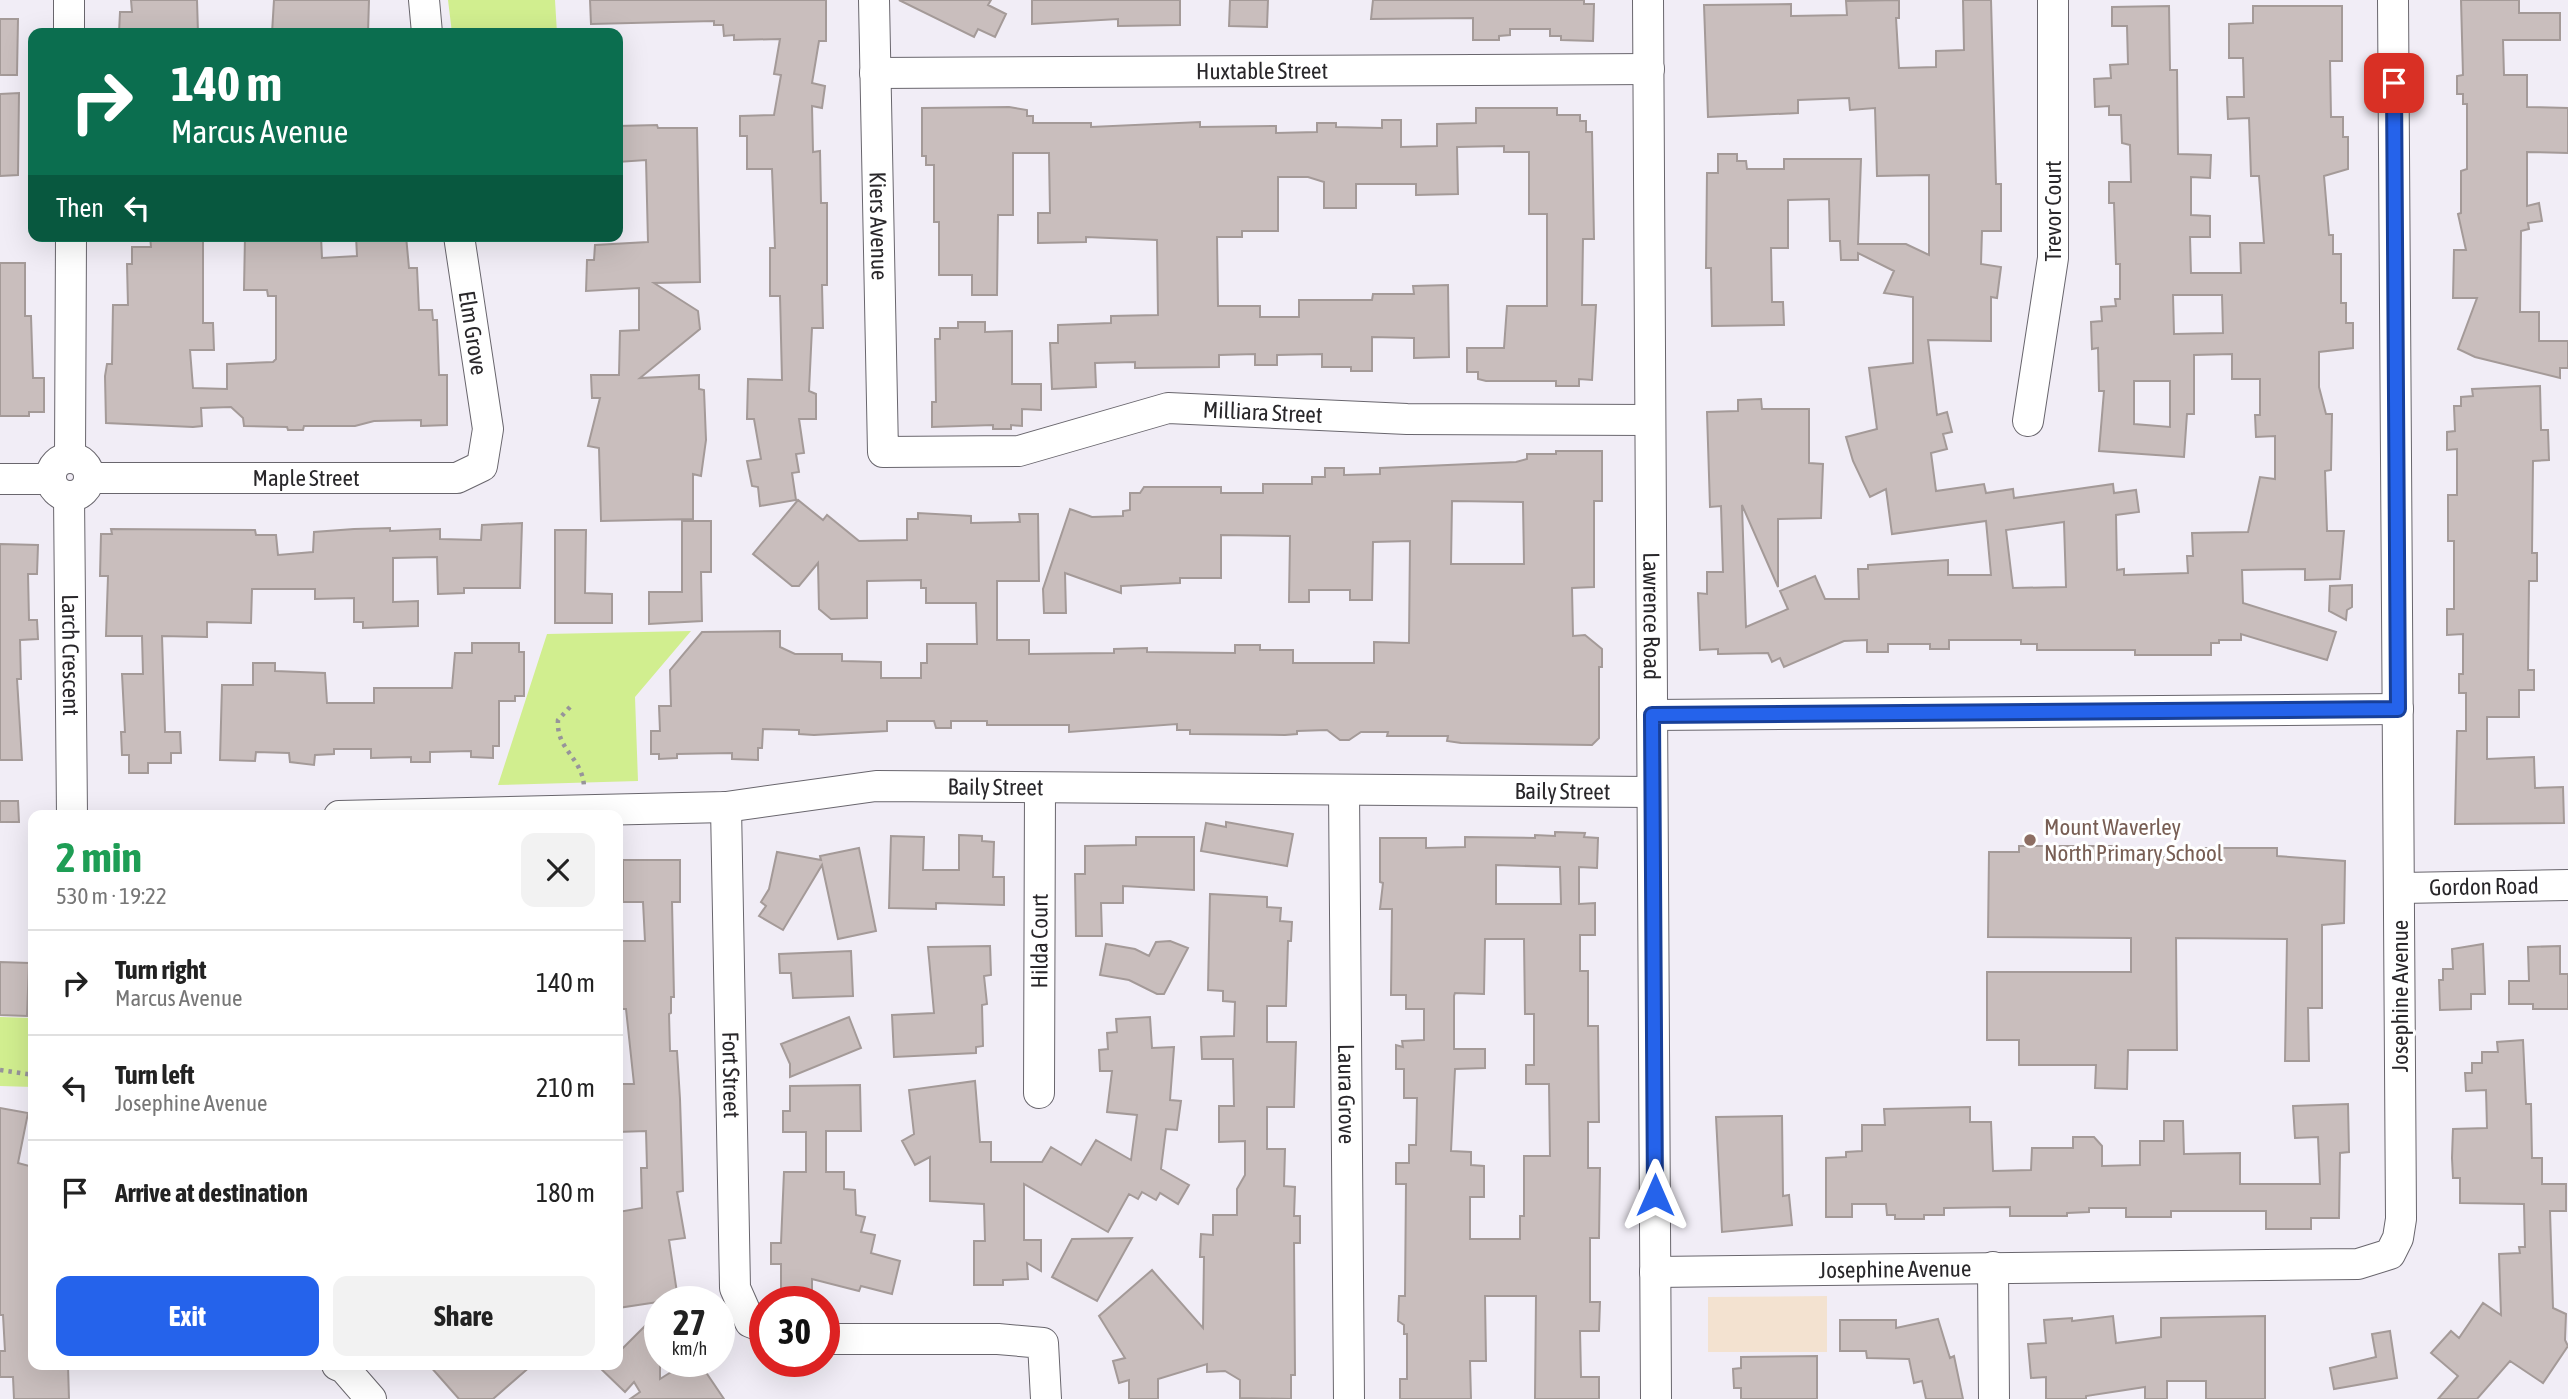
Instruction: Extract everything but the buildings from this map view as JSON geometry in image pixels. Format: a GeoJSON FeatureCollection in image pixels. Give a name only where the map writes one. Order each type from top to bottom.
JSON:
{"type":"FeatureCollection","features":[{"type":"Feature","properties":{"kind":"street"},"geometry":{"type":"LineString","coordinates":[[69,0],[69,28]]}},
{"type":"Feature","properties":{"kind":"street"},"geometry":{"type":"LineString","coordinates":[[424,0],[427,28]]}},
{"type":"Feature","properties":{"kind":"street","name":"Kiers Avenue"},"geometry":{"type":"LineString","coordinates":[[874,0],[883,452]]}},
{"type":"Feature","properties":{"kind":"street","name":"Lawrence Road"},"geometry":{"type":"LineString","coordinates":[[1648,0],[1656,1399]]}},
{"type":"Feature","properties":{"kind":"street","name":"Trevor Court"},"geometry":{"type":"LineString","coordinates":[[2028,421],[2053,258],[2053,0]]}},
{"type":"Feature","properties":{"kind":"street","name":"Josephine Avenue"},"geometry":{"type":"LineString","coordinates":[[1656,1272],[2358,1264],[2390,1254],[2398,1238],[2401,1219],[2393,0]]}},
{"type":"Feature","properties":{"kind":"street","name":"Huxtable Street"},"geometry":{"type":"LineString","coordinates":[[875,73],[1649,69]]}},
{"type":"Feature","properties":{"kind":"street","name":"Larch Crescent"},"geometry":{"type":"LineString","coordinates":[[71,242],[72,810]]}},
{"type":"Feature","properties":{"kind":"street","name":"Elm Grove"},"geometry":{"type":"LineString","coordinates":[[460,242],[488,429]]}},
{"type":"Feature","properties":{"kind":"street","name":"Milliara Street"},"geometry":{"type":"LineString","coordinates":[[883,452],[1018,451],[1168,408],[1407,419],[1650,420]]}},
{"type":"Feature","properties":{"kind":"street","name":"Maple Street"},"geometry":{"type":"LineString","coordinates":[[0,479],[457,478],[482,466],[488,429]]}},
{"type":"Feature","properties":{"kind":"street"},"geometry":{"type":"LineString","coordinates":[[1652,715],[2398,709]]}},
{"type":"Feature","properties":{"kind":"street","name":"Baily Street"},"geometry":{"type":"LineString","coordinates":[[597,810],[726,807],[876,786],[1652,792]]}},
{"type":"Feature","properties":{"kind":"street","name":"Hilda Court"},"geometry":{"type":"LineString","coordinates":[[1040,788],[1040,1093]]}},
{"type":"Feature","properties":{"kind":"street","name":"Laura Grove"},"geometry":{"type":"LineString","coordinates":[[1344,790],[1349,1399]]}},
{"type":"Feature","properties":{"kind":"street","name":"Fort Street"},"geometry":{"type":"LineString","coordinates":[[726,807],[735,1288],[749,1320]]}},
{"type":"Feature","properties":{"kind":"street","name":"Gordon Road"},"geometry":{"type":"LineString","coordinates":[[2400,888],[2568,885]]}},
{"type":"Feature","properties":{"kind":"street"},"geometry":{"type":"LineString","coordinates":[[1993,1267],[1994,1399]]}},
{"type":"Feature","properties":{"kind":"street"},"geometry":{"type":"LineString","coordinates":[[840,1339],[999,1339],[1043,1343],[1046,1399]]}},
{"type":"Feature","properties":{"kind":"street"},"geometry":{"type":"LineString","coordinates":[[347,1370],[371,1399]]}},
{"type":"Feature","properties":{"kind":"path"},"geometry":{"type":"LineString","coordinates":[[570,707],[558,720],[559,734],[567,751],[581,766],[584,787]]}},
{"type":"Feature","properties":{"kind":"path"},"geometry":{"type":"LineString","coordinates":[[0,1070],[28,1074]]}},
{"type":"Feature","properties":{"kind":"shaded area"},"geometry":{"type":"Polygon","coordinates":[[[1827,1296],[1827,1352],[1708,1352],[1708,1297],[1827,1296]]]}},
{"type":"Feature","properties":{"kind":"green space"},"geometry":{"type":"Polygon","coordinates":[[[448,0],[555,0],[557,28],[451,28],[448,0]]]}},
{"type":"Feature","properties":{"kind":"green space"},"geometry":{"type":"Polygon","coordinates":[[[691,631],[635,697],[638,781],[498,785],[547,634],[691,631]]]}},
{"type":"Feature","properties":{"kind":"green space"},"geometry":{"type":"Polygon","coordinates":[[[0,1017],[28,1018],[28,1087],[0,1086],[0,1017]]]}},
{"type":"Feature","properties":{"kind":"place","name":"Mount Waverley North Primary School"},"geometry":{"type":"Point","coordinates":[2030,840]}},
{"type":"Feature","properties":{"kind":"route"},"geometry":{"type":"LineString","coordinates":[[1655,1195],[1652,715],[2398,709],[2394,83]]}}]}
